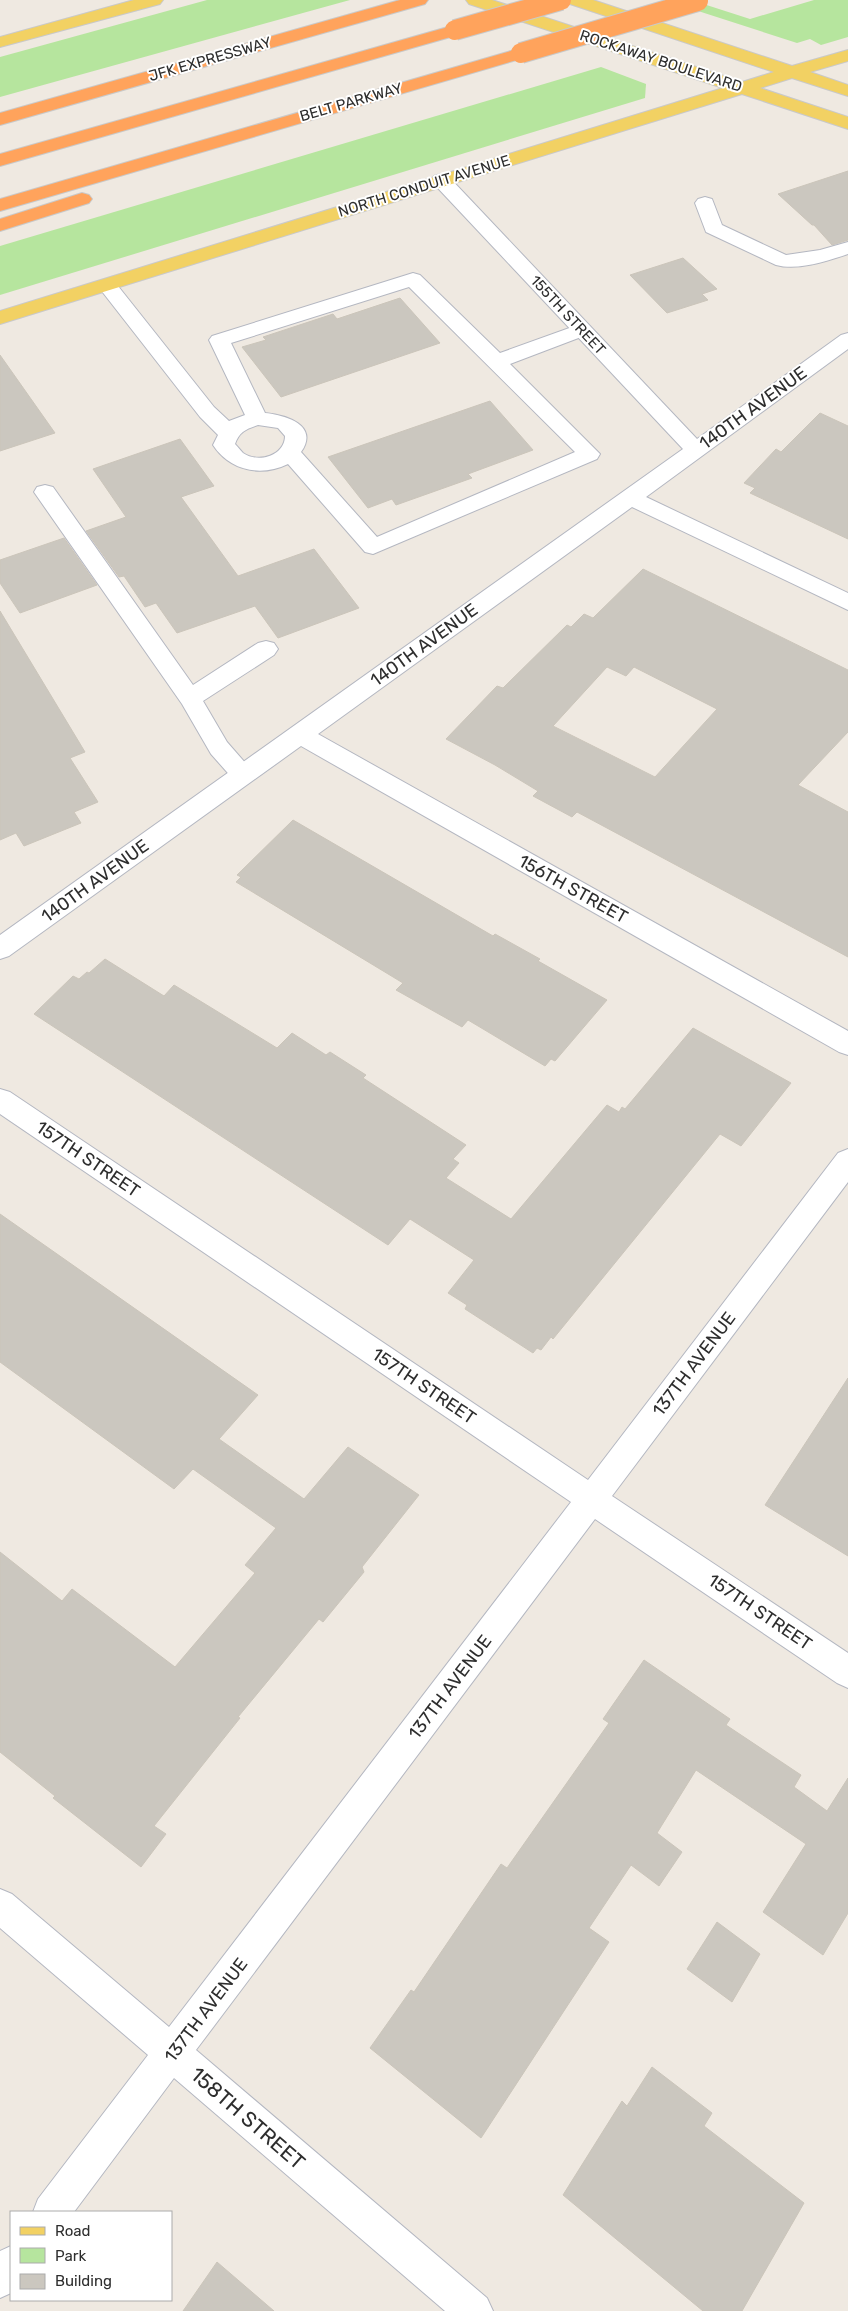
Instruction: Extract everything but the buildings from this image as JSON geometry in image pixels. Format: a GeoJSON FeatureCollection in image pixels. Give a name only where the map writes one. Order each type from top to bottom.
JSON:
{"type":"FeatureCollection","features":[{"type":"Feature","properties":{"kind":"highway","name":"JFK EXPRESSWAY"},"geometry":{"type":"LineString","coordinates":[[0,118],[419,0]]}},
{"type":"Feature","properties":{"kind":"highway"},"geometry":{"type":"LineString","coordinates":[[0,160],[561,0]]}},
{"type":"Feature","properties":{"kind":"highway","name":"BELT PARKWAY"},"geometry":{"type":"LineString","coordinates":[[0,205],[700,1]]}},
{"type":"Feature","properties":{"kind":"highway"},"geometry":{"type":"LineString","coordinates":[[0,226],[348,104]]}},
{"type":"Feature","properties":{"kind":"main road"},"geometry":{"type":"LineString","coordinates":[[0,42],[154,0]]}},
{"type":"Feature","properties":{"kind":"main road","name":"ROCKAWAY BOULEVARD"},"geometry":{"type":"LineString","coordinates":[[475,0],[848,123]]}},
{"type":"Feature","properties":{"kind":"main road","name":"ROCKAWAY BOULEVARD"},"geometry":{"type":"LineString","coordinates":[[576,0],[789,73],[848,91]]}},
{"type":"Feature","properties":{"kind":"main road","name":"NORTH CONDUIT AVENUE"},"geometry":{"type":"LineString","coordinates":[[0,318],[848,55]]}},
{"type":"Feature","properties":{"kind":"street","name":"155TH STREET"},"geometry":{"type":"LineString","coordinates":[[441,180],[696,450]]}},
{"type":"Feature","properties":{"kind":"street"},"geometry":{"type":"LineString","coordinates":[[705,203],[713,228],[784,261],[822,256],[848,248]]}},
{"type":"Feature","properties":{"kind":"street"},"geometry":{"type":"LineString","coordinates":[[257,418],[219,340],[413,279],[589,454],[373,547],[291,454]]}},
{"type":"Feature","properties":{"kind":"street"},"geometry":{"type":"LineString","coordinates":[[106,285],[207,412],[228,433]]}},
{"type":"Feature","properties":{"kind":"street"},"geometry":{"type":"LineString","coordinates":[[496,362],[582,330]]}},
{"type":"Feature","properties":{"kind":"street","name":"140TH AVENUE"},"geometry":{"type":"LineString","coordinates":[[0,949],[630,498],[848,339]]}},
{"type":"Feature","properties":{"kind":"street"},"geometry":{"type":"LineString","coordinates":[[257,418],[287,424],[296,435],[297,443],[291,454],[273,464],[256,465],[244,463],[231,456],[224,445],[228,433],[238,424],[257,418]]}},
{"type":"Feature","properties":{"kind":"street"},"geometry":{"type":"LineString","coordinates":[[45,492],[190,698],[219,748],[243,774]]}},
{"type":"Feature","properties":{"kind":"street"},"geometry":{"type":"LineString","coordinates":[[630,498],[848,602]]}},
{"type":"Feature","properties":{"kind":"street"},"geometry":{"type":"LineString","coordinates":[[190,698],[266,649]]}},
{"type":"Feature","properties":{"kind":"street","name":"156TH STREET"},"geometry":{"type":"LineString","coordinates":[[299,734],[848,1044]]}},
{"type":"Feature","properties":{"kind":"street","name":"157TH STREET"},"geometry":{"type":"LineString","coordinates":[[0,1100],[848,1672]]}},
{"type":"Feature","properties":{"kind":"street","name":"137TH AVENUE"},"geometry":{"type":"LineString","coordinates":[[52,2211],[848,1161]]}},
{"type":"Feature","properties":{"kind":"street","name":"158TH STREET"},"geometry":{"type":"LineString","coordinates":[[0,1906],[474,2311]]}},
{"type":"Feature","properties":{"kind":"street"},"geometry":{"type":"LineString","coordinates":[[0,2279],[10,2265]]}},
{"type":"Feature","properties":{"kind":"green space"},"geometry":{"type":"Polygon","coordinates":[[[207,0],[350,0],[0,97],[0,57],[207,0]]]}},
{"type":"Feature","properties":{"kind":"green space"},"geometry":{"type":"Polygon","coordinates":[[[664,0],[691,0],[750,19],[814,0],[848,0],[848,37],[821,45],[810,39],[797,43],[664,0]]]}},
{"type":"Feature","properties":{"kind":"green space"},"geometry":{"type":"Polygon","coordinates":[[[601,67],[646,84],[645,98],[0,295],[0,246],[601,67]]]}}]}
